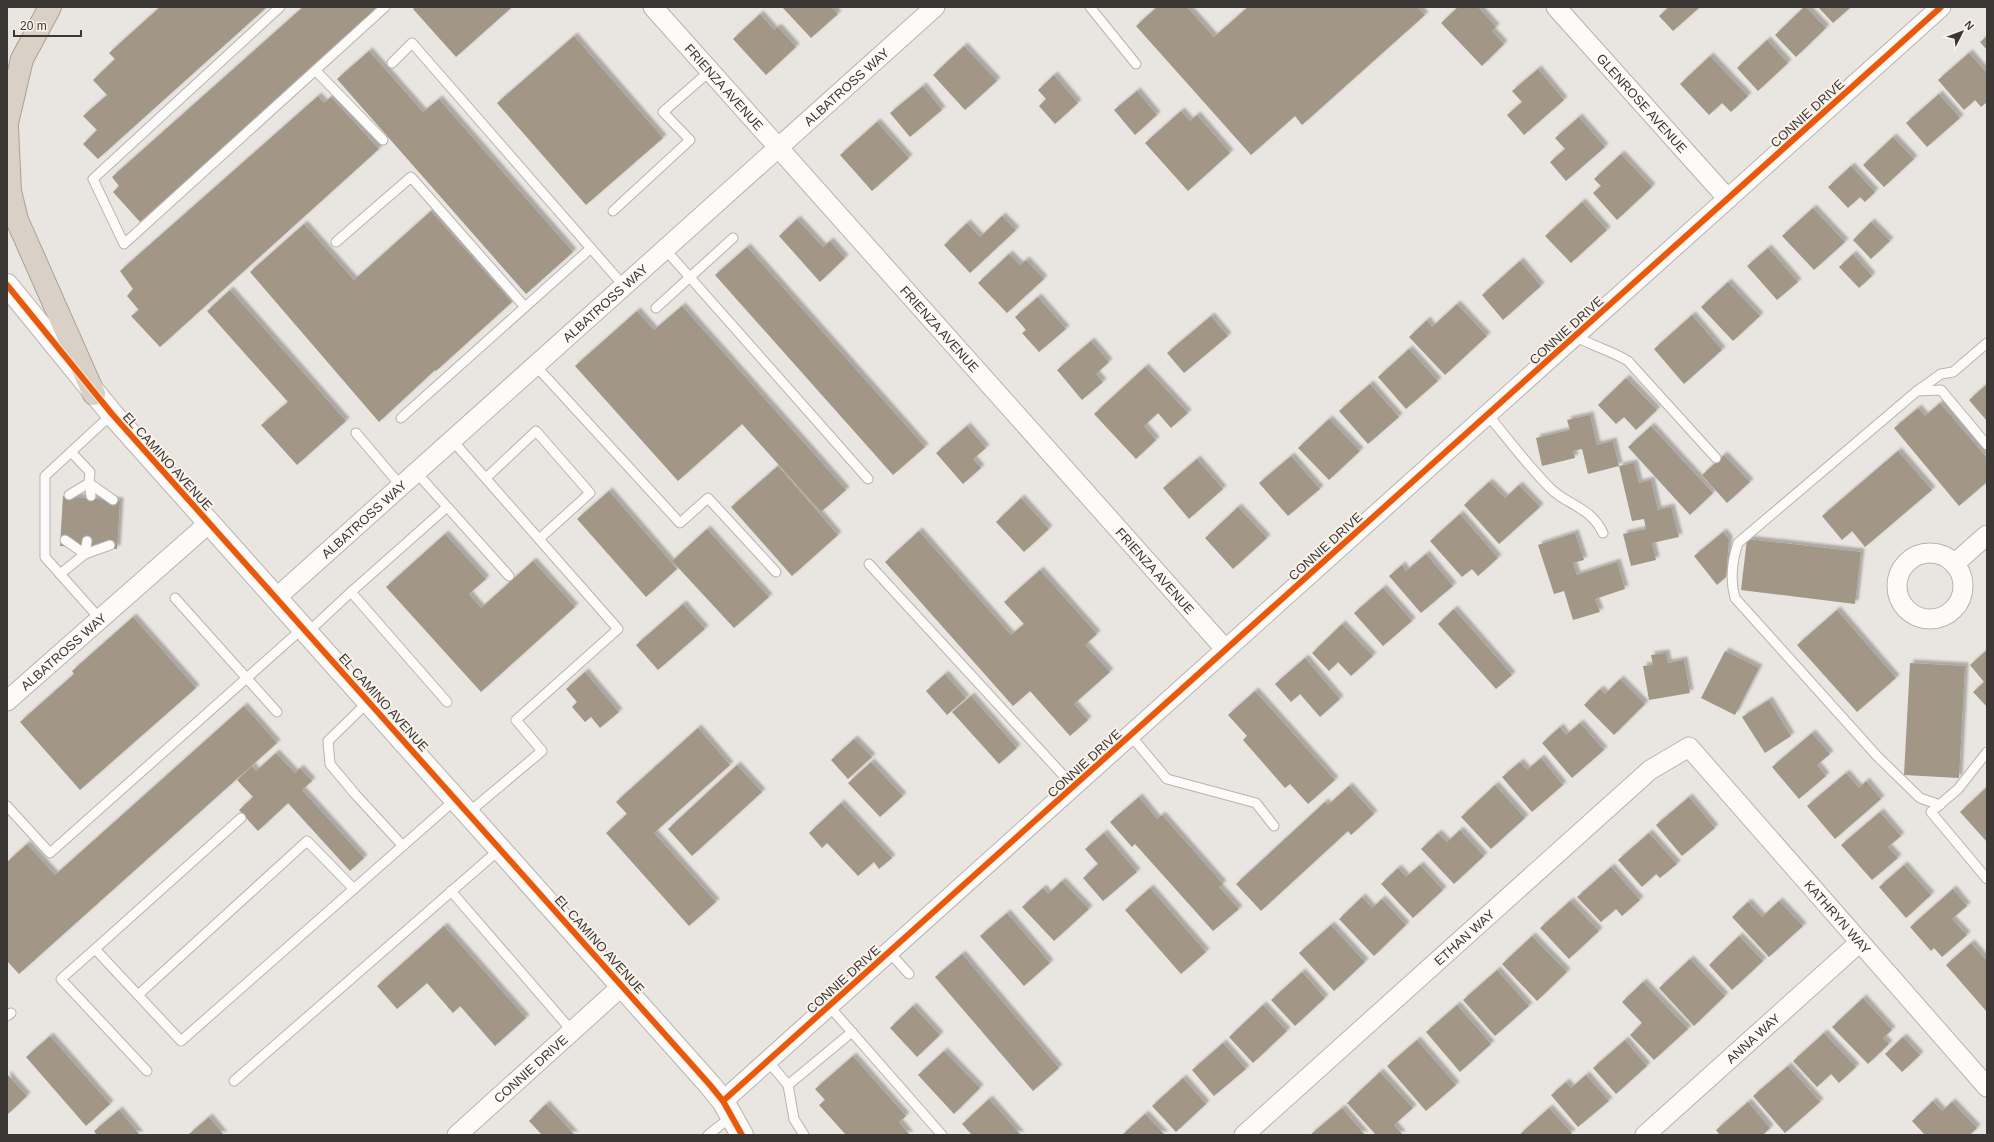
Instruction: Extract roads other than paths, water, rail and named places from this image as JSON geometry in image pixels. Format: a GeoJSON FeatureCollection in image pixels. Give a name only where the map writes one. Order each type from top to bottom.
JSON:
{"type":"FeatureCollection","features":[{"type":"Feature","properties":{"kind":"highway"},"geometry":{"type":"LineString","coordinates":[[7,123],[22,58],[50,7]]}},
{"type":"Feature","properties":{"kind":"highway"},"geometry":{"type":"LineString","coordinates":[[7,128],[10,191],[17,220],[94,394]]}},
{"type":"Feature","properties":{"kind":"main road","name":"EL CAMINO AVENUE"},"geometry":{"type":"LineString","coordinates":[[7,286],[94,394],[622,986],[728,1109],[742,1135]]}},
{"type":"Feature","properties":{"kind":"street","name":"FRIENZA AVENUE"},"geometry":{"type":"LineString","coordinates":[[653,7],[1226,650]]}},
{"type":"Feature","properties":{"kind":"street","name":"ALBATROSS WAY"},"geometry":{"type":"LineString","coordinates":[[276,598],[934,7]]}},
{"type":"Feature","properties":{"kind":"street","name":"GLENROSE AVENUE"},"geometry":{"type":"LineString","coordinates":[[1556,7],[1728,199]]}},
{"type":"Feature","properties":{"kind":"street","name":"CONNIE DRIVE"},"geometry":{"type":"LineString","coordinates":[[728,1109],[768,1061],[1941,7]]}},
{"type":"Feature","properties":{"kind":"street","name":"ALBATROSS WAY"},"geometry":{"type":"LineString","coordinates":[[7,701],[209,523]]}},
{"type":"Feature","properties":{"kind":"street"},"geometry":{"type":"LineString","coordinates":[[1954,564],[1987,535]]}},
{"type":"Feature","properties":{"kind":"street","name":"KATHRYN WAY"},"geometry":{"type":"LineString","coordinates":[[1689,747],[1987,1087]]}},
{"type":"Feature","properties":{"kind":"street","name":"ETHAN WAY"},"geometry":{"type":"LineString","coordinates":[[1244,1135],[1650,770],[1689,747]]}},
{"type":"Feature","properties":{"kind":"street","name":"ANNA WAY"},"geometry":{"type":"LineString","coordinates":[[1645,1135],[1860,942]]}},
{"type":"Feature","properties":{"kind":"street","name":"CONNIE DRIVE"},"geometry":{"type":"LineString","coordinates":[[457,1135],[622,986]]}},
{"type":"Feature","properties":{"kind":"lane"},"geometry":{"type":"LineString","coordinates":[[280,7],[93,179],[124,244],[385,7]]}},
{"type":"Feature","properties":{"kind":"lane"},"geometry":{"type":"LineString","coordinates":[[1090,7],[1136,64]]}},
{"type":"Feature","properties":{"kind":"lane"},"geometry":{"type":"LineString","coordinates":[[392,63],[412,43],[624,285]]}},
{"type":"Feature","properties":{"kind":"lane"},"geometry":{"type":"LineString","coordinates":[[316,71],[383,140]]}},
{"type":"Feature","properties":{"kind":"lane"},"geometry":{"type":"LineString","coordinates":[[614,211],[690,140],[663,112],[710,71]]}},
{"type":"Feature","properties":{"kind":"lane"},"geometry":{"type":"LineString","coordinates":[[336,242],[410,177],[525,307]]}},
{"type":"Feature","properties":{"kind":"lane"},"geometry":{"type":"LineString","coordinates":[[656,308],[733,238]]}},
{"type":"Feature","properties":{"kind":"lane"},"geometry":{"type":"LineString","coordinates":[[400,418],[591,248]]}},
{"type":"Feature","properties":{"kind":"lane"},"geometry":{"type":"LineString","coordinates":[[664,248],[868,479]]}},
{"type":"Feature","properties":{"kind":"lane"},"geometry":{"type":"LineString","coordinates":[[1575,336],[1593,346],[1621,356],[1628,361],[1716,458]]}},
{"type":"Feature","properties":{"kind":"lane"},"geometry":{"type":"LineString","coordinates":[[1940,805],[1920,798],[1877,756],[1735,598],[1732,588],[1734,558],[1738,543],[1917,392],[1941,374],[1953,372],[1987,343]]}},
{"type":"Feature","properties":{"kind":"lane"},"geometry":{"type":"LineString","coordinates":[[535,365],[680,523],[708,498],[776,572]]}},
{"type":"Feature","properties":{"kind":"lane"},"geometry":{"type":"LineString","coordinates":[[1917,392],[1941,390],[1987,445]]}},
{"type":"Feature","properties":{"kind":"lane"},"geometry":{"type":"LineString","coordinates":[[100,619],[45,557],[45,476],[112,414]]}},
{"type":"Feature","properties":{"kind":"lane"},"geometry":{"type":"LineString","coordinates":[[1488,415],[1524,461],[1551,490],[1588,513],[1599,524],[1603,533]]}},
{"type":"Feature","properties":{"kind":"lane"},"geometry":{"type":"LineString","coordinates":[[486,478],[536,431],[585,487],[590,493],[539,539]]}},
{"type":"Feature","properties":{"kind":"lane"},"geometry":{"type":"LineString","coordinates":[[356,433],[401,486]]}},
{"type":"Feature","properties":{"kind":"lane"},"geometry":{"type":"LineString","coordinates":[[95,949],[181,1041],[403,846],[542,751],[516,720],[618,629],[452,440]]}},
{"type":"Feature","properties":{"kind":"lane"},"geometry":{"type":"LineString","coordinates":[[71,452],[90,472],[89,483],[91,496]]}},
{"type":"Feature","properties":{"kind":"lane"},"geometry":{"type":"LineString","coordinates":[[416,472],[509,576]]}},
{"type":"Feature","properties":{"kind":"lane"},"geometry":{"type":"LineString","coordinates":[[69,495],[89,483]]}},
{"type":"Feature","properties":{"kind":"lane"},"geometry":{"type":"LineString","coordinates":[[89,483],[113,500]]}},
{"type":"Feature","properties":{"kind":"lane"},"geometry":{"type":"LineString","coordinates":[[7,806],[50,853],[247,678],[351,592],[447,507]]}},
{"type":"Feature","properties":{"kind":"lane"},"geometry":{"type":"LineString","coordinates":[[65,540],[85,554]]}},
{"type":"Feature","properties":{"kind":"lane"},"geometry":{"type":"LineString","coordinates":[[85,554],[87,541]]}},
{"type":"Feature","properties":{"kind":"lane"},"geometry":{"type":"LineString","coordinates":[[60,574],[85,554],[110,544]]}},
{"type":"Feature","properties":{"kind":"lane"},"geometry":{"type":"LineString","coordinates":[[868,564],[1074,787]]}},
{"type":"Feature","properties":{"kind":"lane"},"geometry":{"type":"LineString","coordinates":[[351,592],[447,702]]}},
{"type":"Feature","properties":{"kind":"lane"},"geometry":{"type":"LineString","coordinates":[[175,598],[277,712]]}},
{"type":"Feature","properties":{"kind":"lane"},"geometry":{"type":"LineString","coordinates":[[368,702],[328,741],[330,764],[355,794],[403,846]]}},
{"type":"Feature","properties":{"kind":"lane"},"geometry":{"type":"LineString","coordinates":[[1131,736],[1168,779],[1256,803],[1274,826]]}},
{"type":"Feature","properties":{"kind":"lane"},"geometry":{"type":"LineString","coordinates":[[1987,752],[1958,789],[1931,812],[1987,879]]}},
{"type":"Feature","properties":{"kind":"lane"},"geometry":{"type":"LineString","coordinates":[[147,1071],[61,979],[241,818]]}},
{"type":"Feature","properties":{"kind":"lane"},"geometry":{"type":"LineString","coordinates":[[138,995],[308,841],[354,889]]}},
{"type":"Feature","properties":{"kind":"lane"},"geometry":{"type":"LineString","coordinates":[[234,1080],[500,849]]}},
{"type":"Feature","properties":{"kind":"lane"},"geometry":{"type":"LineString","coordinates":[[451,891],[572,1032]]}},
{"type":"Feature","properties":{"kind":"lane"},"geometry":{"type":"LineString","coordinates":[[890,952],[909,974]]}},
{"type":"Feature","properties":{"kind":"lane"},"geometry":{"type":"LineString","coordinates":[[829,1006],[942,1135]]}},
{"type":"Feature","properties":{"kind":"lane"},"geometry":{"type":"LineString","coordinates":[[788,1085],[852,1032]]}},
{"type":"Feature","properties":{"kind":"lane"},"geometry":{"type":"LineString","coordinates":[[768,1061],[788,1085],[794,1119],[804,1135]]}},
{"type":"Feature","properties":{"kind":"lane"},"geometry":{"type":"LineString","coordinates":[[708,1135],[728,1109]]}}]}
